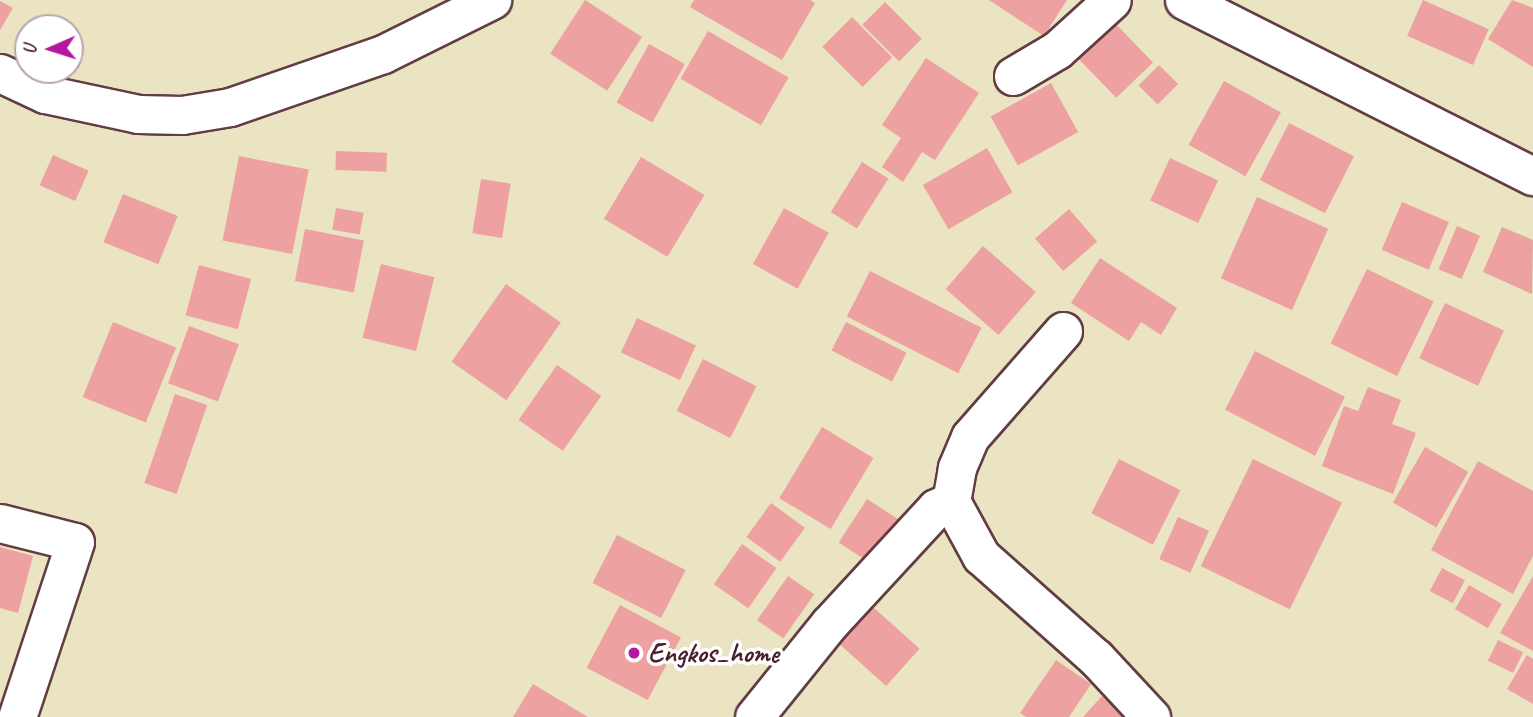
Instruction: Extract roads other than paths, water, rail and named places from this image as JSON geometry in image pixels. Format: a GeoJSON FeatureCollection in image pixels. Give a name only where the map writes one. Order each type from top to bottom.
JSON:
{"type":"FeatureCollection","features":[{"type":"Feature","properties":{"kind":"street"},"geometry":{"type":"LineString","coordinates":[[0,73],[45,94],[138,114],[182,115],[230,107],[383,54],[492,0]]}},
{"type":"Feature","properties":{"kind":"street"},"geometry":{"type":"LineString","coordinates":[[1013,76],[1057,50],[1112,0]]}},
{"type":"Feature","properties":{"kind":"street"},"geometry":{"type":"LineString","coordinates":[[1184,0],[1533,176]]}},
{"type":"Feature","properties":{"kind":"street"},"geometry":{"type":"LineString","coordinates":[[1063,331],[970,437],[957,468],[951,501],[981,556],[1096,657],[1150,717]]}},
{"type":"Feature","properties":{"kind":"street"},"geometry":{"type":"LineString","coordinates":[[754,717],[838,614],[936,508],[951,501]]}},
{"type":"Feature","properties":{"kind":"street"},"geometry":{"type":"LineString","coordinates":[[0,523],[75,542],[17,717]]}},
{"type":"Feature","properties":{"kind":"place","name":"Engkos_home"},"geometry":{"type":"Point","coordinates":[634,653]}}]}
